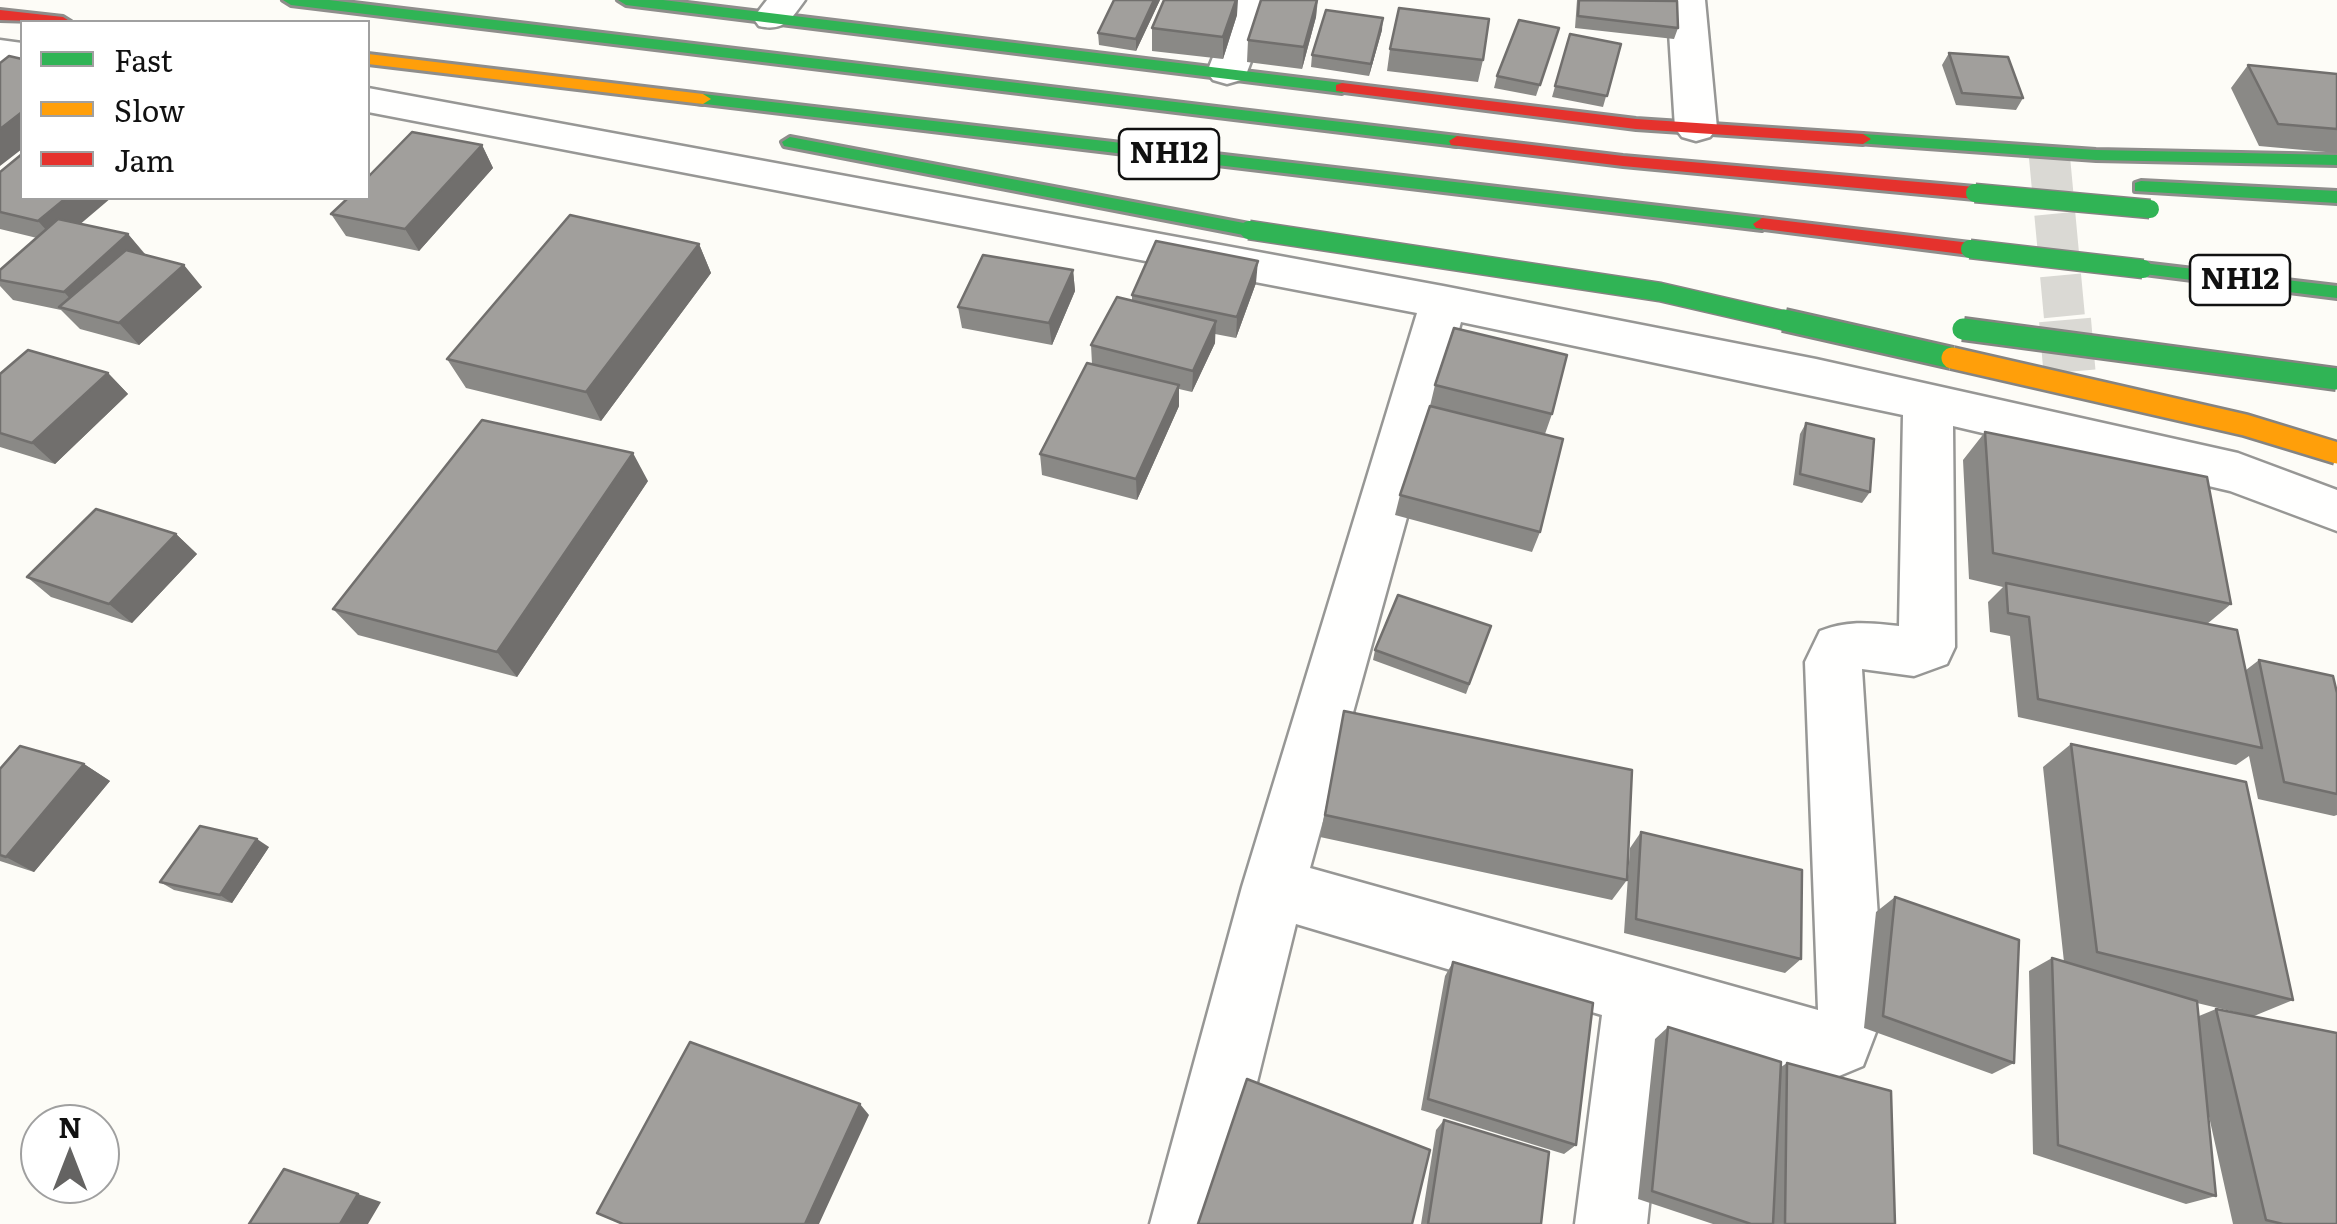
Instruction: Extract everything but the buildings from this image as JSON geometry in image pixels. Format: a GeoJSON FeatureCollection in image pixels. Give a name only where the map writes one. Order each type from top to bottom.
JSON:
{"type":"FeatureCollection","features":[{"type":"Feature","properties":{"kind":"main road","name":"NH12"},"geometry":{"type":"LineString","coordinates":[[291,0],[1623,161],[2145,198],[2187,212]]}},
{"type":"Feature","properties":{"kind":"main road"},"geometry":{"type":"LineString","coordinates":[[626,0],[779,9],[1227,72],[1696,128],[2096,154],[2337,160]]}},
{"type":"Feature","properties":{"kind":"main road"},"geometry":{"type":"LineString","coordinates":[[0,15],[45,20]]}},
{"type":"Feature","properties":{"kind":"main road","name":"NH12"},"geometry":{"type":"LineString","coordinates":[[370,60],[2337,292]]}},
{"type":"Feature","properties":{"kind":"main road"},"geometry":{"type":"LineString","coordinates":[[370,60],[661,117]]}},
{"type":"Feature","properties":{"kind":"main road"},"geometry":{"type":"LineString","coordinates":[[759,136],[1249,230],[1660,292],[1891,320]]}},
{"type":"Feature","properties":{"kind":"main road"},"geometry":{"type":"LineString","coordinates":[[2145,198],[2337,197]]}},
{"type":"Feature","properties":{"kind":"main road"},"geometry":{"type":"LineString","coordinates":[[1660,292],[2245,424],[2337,453]]}},
{"type":"Feature","properties":{"kind":"main road"},"geometry":{"type":"LineString","coordinates":[[1949,328],[2337,379]]}},
{"type":"Feature","properties":{"kind":"street"},"geometry":{"type":"LineString","coordinates":[[1227,72],[1255,0]]}},
{"type":"Feature","properties":{"kind":"street"},"geometry":{"type":"LineString","coordinates":[[1686,0],[1696,128]]}},
{"type":"Feature","properties":{"kind":"street"},"geometry":{"type":"LineString","coordinates":[[370,100],[1443,302],[1928,402],[2238,473],[2337,510]]}},
{"type":"Feature","properties":{"kind":"street"},"geometry":{"type":"LineString","coordinates":[[1186,1224],[1273,887],[1443,302]]}},
{"type":"Feature","properties":{"kind":"street"},"geometry":{"type":"LineString","coordinates":[[1273,887],[1811,1044],[1838,1042],[1851,1011],[1834,662],[1840,648],[1850,644],[1914,652],[1927,647],[1928,402]]}},
{"type":"Feature","properties":{"kind":"street"},"geometry":{"type":"LineString","coordinates":[[1611,1224],[1638,992]]}},
{"type":"Feature","properties":{"kind":"tunnel"},"geometry":{"type":"LineString","coordinates":[[2049,152],[2065,323]]}},
{"type":"Feature","properties":{"kind":"tunnel"},"geometry":{"type":"LineString","coordinates":[[2065,320],[2071,389]]}},
{"type":"Feature","properties":{"kind":"traffic: fast"},"geometry":{"type":"LineString","coordinates":[[291,0],[1457,141]]}},
{"type":"Feature","properties":{"kind":"traffic: fast"},"geometry":{"type":"LineString","coordinates":[[626,0],[1342,88]]}},
{"type":"Feature","properties":{"kind":"traffic: fast"},"geometry":{"type":"LineString","coordinates":[[703,99],[1762,224]]}},
{"type":"Feature","properties":{"kind":"traffic: fast"},"geometry":{"type":"LineString","coordinates":[[1863,139],[2096,155],[2337,160]]}},
{"type":"Feature","properties":{"kind":"traffic: fast"},"geometry":{"type":"LineString","coordinates":[[790,142],[1249,230]]}},
{"type":"Feature","properties":{"kind":"traffic: fast"},"geometry":{"type":"LineString","coordinates":[[2141,187],[2337,197]]}},
{"type":"Feature","properties":{"kind":"traffic: fast"},"geometry":{"type":"LineString","coordinates":[[1975,193],[2150,209]]}},
{"type":"Feature","properties":{"kind":"traffic: fast"},"geometry":{"type":"LineString","coordinates":[[1249,230],[1660,292],[1952,358]]}},
{"type":"Feature","properties":{"kind":"traffic: fast"},"geometry":{"type":"LineString","coordinates":[[1970,249],[2143,269]]}},
{"type":"Feature","properties":{"kind":"traffic: fast"},"geometry":{"type":"LineString","coordinates":[[2143,269],[2337,292]]}},
{"type":"Feature","properties":{"kind":"traffic: fast"},"geometry":{"type":"LineString","coordinates":[[1963,329],[2337,379]]}},
{"type":"Feature","properties":{"kind":"traffic: slow"},"geometry":{"type":"LineString","coordinates":[[370,59],[703,99]]}},
{"type":"Feature","properties":{"kind":"traffic: slow"},"geometry":{"type":"LineString","coordinates":[[1952,358],[2245,425],[2337,453]]}},
{"type":"Feature","properties":{"kind":"traffic: jam"},"geometry":{"type":"LineString","coordinates":[[0,15],[45,20]]}},
{"type":"Feature","properties":{"kind":"traffic: jam"},"geometry":{"type":"LineString","coordinates":[[1342,88],[1636,124],[1863,139]]}},
{"type":"Feature","properties":{"kind":"traffic: jam"},"geometry":{"type":"LineString","coordinates":[[1457,141],[1623,161],[1975,193]]}},
{"type":"Feature","properties":{"kind":"traffic: jam"},"geometry":{"type":"LineString","coordinates":[[1762,224],[1970,249]]}}]}
